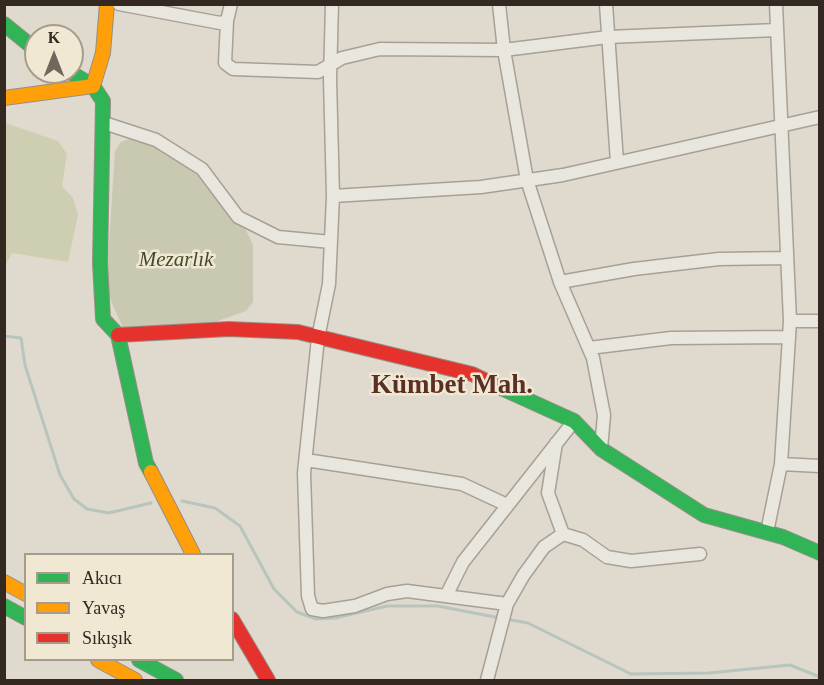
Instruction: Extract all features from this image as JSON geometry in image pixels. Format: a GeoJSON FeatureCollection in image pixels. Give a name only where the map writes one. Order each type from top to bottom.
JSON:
{"type":"FeatureCollection","features":[{"type":"Feature","properties":{"kind":"main road"},"geometry":{"type":"LineString","coordinates":[[93,86],[103,53],[107,4]]}},
{"type":"Feature","properties":{"kind":"main road"},"geometry":{"type":"LineString","coordinates":[[4,24],[24,40]]}},
{"type":"Feature","properties":{"kind":"main road"},"geometry":{"type":"LineString","coordinates":[[84,81],[93,86],[103,101],[100,262],[103,319],[118,335],[146,463],[193,553]]}},
{"type":"Feature","properties":{"kind":"main road"},"geometry":{"type":"LineString","coordinates":[[4,98],[93,86]]}},
{"type":"Feature","properties":{"kind":"main road"},"geometry":{"type":"LineString","coordinates":[[118,335],[229,329],[298,332],[472,374],[574,421],[601,449],[704,515],[767,532],[819,553]]}},
{"type":"Feature","properties":{"kind":"main road"},"geometry":{"type":"LineString","coordinates":[[4,582],[24,593]]}},
{"type":"Feature","properties":{"kind":"main road"},"geometry":{"type":"LineString","coordinates":[[4,606],[24,617]]}},
{"type":"Feature","properties":{"kind":"main road"},"geometry":{"type":"LineString","coordinates":[[234,622],[268,681]]}},
{"type":"Feature","properties":{"kind":"main road"},"geometry":{"type":"LineString","coordinates":[[100,661],[135,681]]}},
{"type":"Feature","properties":{"kind":"main road"},"geometry":{"type":"LineString","coordinates":[[141,661],[176,681]]}},
{"type":"Feature","properties":{"kind":"street"},"geometry":{"type":"LineString","coordinates":[[119,4],[220,23],[227,21]]}},
{"type":"Feature","properties":{"kind":"street"},"geometry":{"type":"LineString","coordinates":[[231,4],[227,21],[225,63],[233,69],[318,72],[342,58],[380,49],[504,50],[608,38],[777,30]]}},
{"type":"Feature","properties":{"kind":"street"},"geometry":{"type":"LineString","coordinates":[[332,4],[330,65],[333,196],[329,284],[318,338],[306,460],[308,596],[312,609],[323,611],[355,606],[387,594],[407,591],[506,608]]}},
{"type":"Feature","properties":{"kind":"street"},"geometry":{"type":"LineString","coordinates":[[499,4],[504,50],[527,180],[560,282],[589,348],[604,415],[601,449]]}},
{"type":"Feature","properties":{"kind":"street"},"geometry":{"type":"LineString","coordinates":[[606,4],[617,162]]}},
{"type":"Feature","properties":{"kind":"street"},"geometry":{"type":"LineString","coordinates":[[767,532],[781,464],[790,321],[776,4]]}},
{"type":"Feature","properties":{"kind":"street"},"geometry":{"type":"LineString","coordinates":[[333,196],[404,194],[527,180],[819,117]]}},
{"type":"Feature","properties":{"kind":"street"},"geometry":{"type":"LineString","coordinates":[[104,123],[156,140],[202,170],[238,217],[278,237],[331,242]]}},
{"type":"Feature","properties":{"kind":"street"},"geometry":{"type":"LineString","coordinates":[[560,282],[634,269],[719,259],[786,258]]}},
{"type":"Feature","properties":{"kind":"street"},"geometry":{"type":"LineString","coordinates":[[790,321],[819,321]]}},
{"type":"Feature","properties":{"kind":"street"},"geometry":{"type":"LineString","coordinates":[[589,348],[671,338],[789,337]]}},
{"type":"Feature","properties":{"kind":"street"},"geometry":{"type":"LineString","coordinates":[[446,596],[463,562],[574,421]]}},
{"type":"Feature","properties":{"kind":"street"},"geometry":{"type":"LineString","coordinates":[[556,443],[548,492],[563,534]]}},
{"type":"Feature","properties":{"kind":"street"},"geometry":{"type":"LineString","coordinates":[[306,460],[462,484],[507,505]]}},
{"type":"Feature","properties":{"kind":"street"},"geometry":{"type":"LineString","coordinates":[[781,464],[819,466]]}},
{"type":"Feature","properties":{"kind":"street"},"geometry":{"type":"LineString","coordinates":[[563,534],[583,540],[607,556],[631,561],[700,554]]}},
{"type":"Feature","properties":{"kind":"street"},"geometry":{"type":"LineString","coordinates":[[488,681],[506,608],[523,576],[544,547],[563,534]]}},
{"type":"Feature","properties":{"kind":"green space"},"geometry":{"type":"Polygon","coordinates":[[[5,123],[58,141],[67,154],[62,186],[73,198],[78,215],[68,262],[12,253],[5,266],[5,123]]]}},
{"type":"Feature","properties":{"kind":"green space","name":"Mezarlık"},"geometry":{"type":"Polygon","coordinates":[[[132,138],[157,146],[179,157],[201,179],[227,214],[246,230],[253,245],[253,302],[246,311],[212,323],[123,328],[108,294],[108,259],[115,151],[121,142],[132,138]]]}},
{"type":"Feature","properties":{"kind":"waterway"},"geometry":{"type":"LineString","coordinates":[[4,336],[21,338],[25,365],[60,475],[74,499],[87,509],[109,513],[151,503]]}},
{"type":"Feature","properties":{"kind":"waterway"},"geometry":{"type":"LineString","coordinates":[[182,501],[215,508],[240,526],[274,589],[297,612],[316,619],[335,618],[387,606],[438,606],[500,618]]}},
{"type":"Feature","properties":{"kind":"waterway"},"geometry":{"type":"LineString","coordinates":[[506,619],[528,623],[631,674],[709,673],[790,665],[820,677]]}},
{"type":"Feature","properties":{"kind":"traffic: fast"},"geometry":{"type":"LineString","coordinates":[[4,24],[24,40]]}},
{"type":"Feature","properties":{"kind":"traffic: fast"},"geometry":{"type":"LineString","coordinates":[[84,81],[93,86],[103,101],[100,263],[103,319],[118,335],[146,463],[151,472]]}},
{"type":"Feature","properties":{"kind":"traffic: fast"},"geometry":{"type":"LineString","coordinates":[[499,387],[574,421],[601,449],[704,515],[783,537],[820,553]]}},
{"type":"Feature","properties":{"kind":"traffic: fast"},"geometry":{"type":"LineString","coordinates":[[4,606],[24,617]]}},
{"type":"Feature","properties":{"kind":"traffic: fast"},"geometry":{"type":"LineString","coordinates":[[141,661],[176,680]]}},
{"type":"Feature","properties":{"kind":"traffic: slow"},"geometry":{"type":"LineString","coordinates":[[4,98],[93,86],[103,53],[107,4]]}},
{"type":"Feature","properties":{"kind":"traffic: slow"},"geometry":{"type":"LineString","coordinates":[[151,472],[192,553]]}},
{"type":"Feature","properties":{"kind":"traffic: slow"},"geometry":{"type":"LineString","coordinates":[[4,582],[24,593]]}},
{"type":"Feature","properties":{"kind":"traffic: slow"},"geometry":{"type":"LineString","coordinates":[[100,661],[135,680]]}},
{"type":"Feature","properties":{"kind":"traffic: jam"},"geometry":{"type":"LineString","coordinates":[[118,335],[229,329],[298,332],[472,374],[499,387]]}},
{"type":"Feature","properties":{"kind":"traffic: jam"},"geometry":{"type":"LineString","coordinates":[[234,622],[268,680]]}},
{"type":"Feature","properties":{"kind":"district","name":"Kümbet Mah."},"geometry":{"type":"Point","coordinates":[452,386]}}]}
